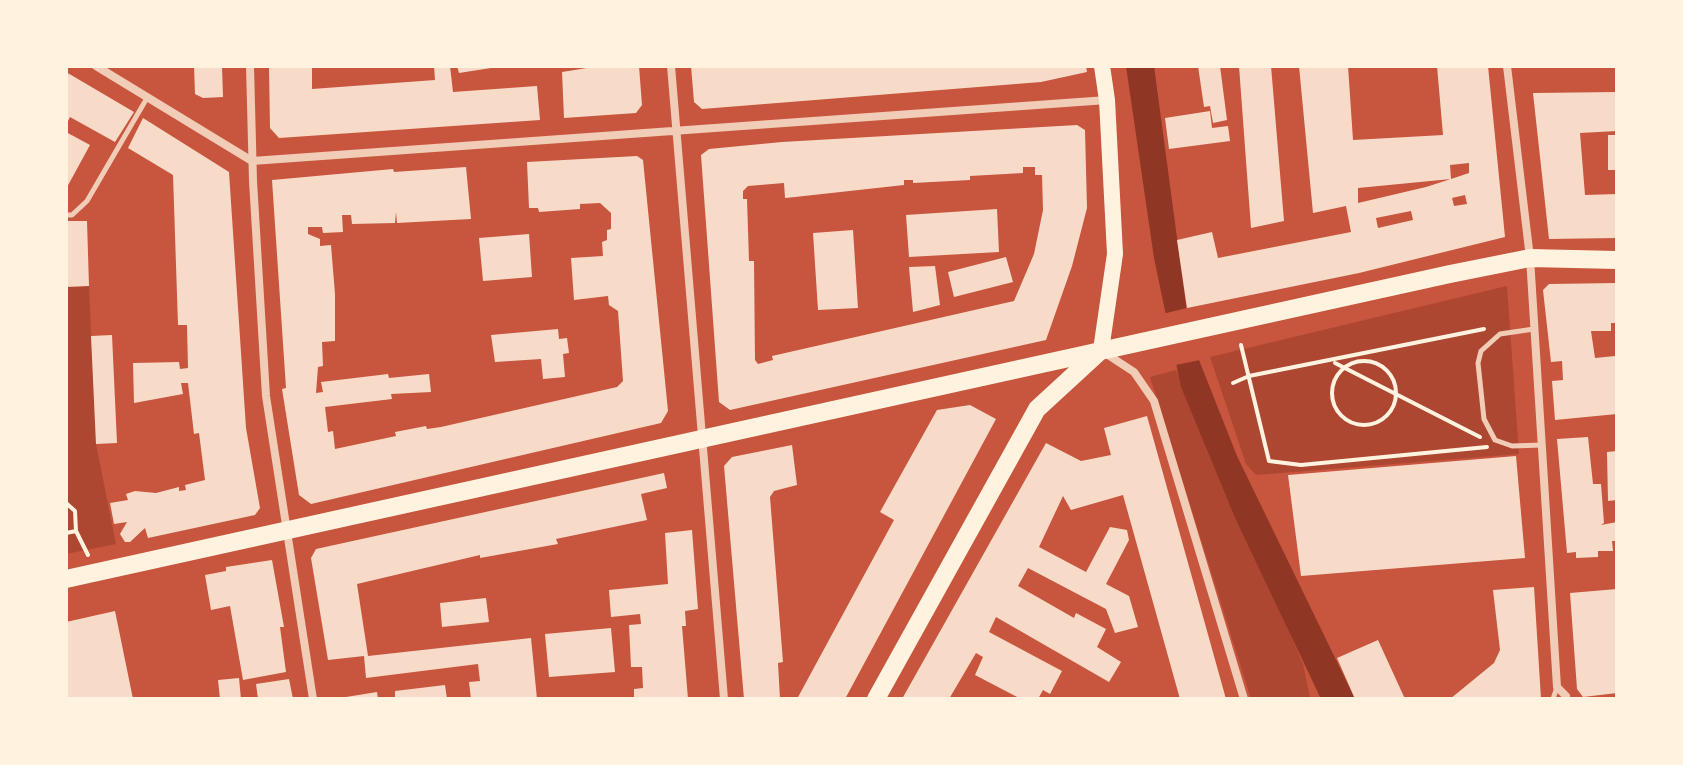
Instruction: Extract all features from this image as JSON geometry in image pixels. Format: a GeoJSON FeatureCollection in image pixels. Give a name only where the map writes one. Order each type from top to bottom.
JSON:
{"type":"FeatureCollection","features":[{"type":"Feature","properties":{"kind":"main road"},"geometry":{"type":"LineString","coordinates":[[876,699],[1037,409],[1101,350],[1115,254],[1107,100],[1102,66]]}},
{"type":"Feature","properties":{"kind":"main road"},"geometry":{"type":"LineString","coordinates":[[66,579],[1530,258],[1617,260]]}},
{"type":"Feature","properties":{"kind":"street"},"geometry":{"type":"LineString","coordinates":[[96,66],[252,161],[1107,100]]}},
{"type":"Feature","properties":{"kind":"street"},"geometry":{"type":"LineString","coordinates":[[250,66],[252,161],[266,396],[313,699]]}},
{"type":"Feature","properties":{"kind":"street"},"geometry":{"type":"LineString","coordinates":[[671,66],[724,699]]}},
{"type":"Feature","properties":{"kind":"street"},"geometry":{"type":"LineString","coordinates":[[1507,66],[1530,258],[1557,687],[1566,696]]}},
{"type":"Feature","properties":{"kind":"street"},"geometry":{"type":"LineString","coordinates":[[1101,350],[1134,372],[1154,401],[1244,699]]}},
{"type":"Feature","properties":{"kind":"lane"},"geometry":{"type":"LineString","coordinates":[[66,215],[72,215],[87,201],[147,97]]}},
{"type":"Feature","properties":{"kind":"lane"},"geometry":{"type":"LineString","coordinates":[[1534,329],[1500,334],[1481,351],[1478,363],[1484,419],[1495,440],[1512,446],[1542,445]]}},
{"type":"Feature","properties":{"kind":"lane"},"geometry":{"type":"LineString","coordinates":[[1553,699],[1557,687]]}},
{"type":"Feature","properties":{"kind":"path"},"geometry":{"type":"LineString","coordinates":[[1233,383],[1249,376],[1333,362],[1495,327]]}},
{"type":"Feature","properties":{"kind":"path"},"geometry":{"type":"LineString","coordinates":[[1241,345],[1269,461],[1301,465],[1487,447],[1495,440]]}},
{"type":"Feature","properties":{"kind":"path"},"geometry":{"type":"LineString","coordinates":[[1364,361],[1374,363],[1390,375],[1396,392],[1395,403],[1383,419],[1374,424],[1354,424],[1338,413],[1332,394],[1333,383],[1345,368],[1364,361]]}},
{"type":"Feature","properties":{"kind":"path"},"geometry":{"type":"LineString","coordinates":[[1333,362],[1396,392],[1477,437],[1495,440]]}},
{"type":"Feature","properties":{"kind":"path"},"geometry":{"type":"LineString","coordinates":[[66,503],[75,511],[76,531],[88,556]]}},
{"type":"Feature","properties":{"kind":"path"},"geometry":{"type":"LineString","coordinates":[[66,533],[76,531]]}},
{"type":"Feature","properties":{"kind":"shaded area"},"geometry":{"type":"Polygon","coordinates":[[[1126,66],[1154,66],[1190,335],[1199,360],[1237,456],[1355,699],[1321,699],[1236,520],[1181,387],[1154,258],[1126,66]]]}},
{"type":"Feature","properties":{"kind":"shaded area"},"geometry":{"type":"Polygon","coordinates":[[[89,286],[96,444],[116,544],[66,554],[66,287],[89,286]]]}},
{"type":"Feature","properties":{"kind":"shaded area"},"geometry":{"type":"Polygon","coordinates":[[[1507,286],[1519,454],[1256,475],[1246,464],[1210,357],[1507,286]]]}},
{"type":"Feature","properties":{"kind":"shaded area"},"geometry":{"type":"Polygon","coordinates":[[[1176,370],[1303,664],[1310,697],[1251,699],[1150,377],[1176,370]]]}},
{"type":"Feature","properties":{"kind":"pier"},"geometry":{"type":"Polygon","coordinates":[[[1187,308],[1200,360],[1171,366],[1162,314],[1187,308]]]}},
{"type":"Feature","properties":{"kind":"building"},"geometry":{"type":"Polygon","coordinates":[[[194,66],[222,66],[223,97],[203,98],[195,94],[194,66]]]}},
{"type":"Feature","properties":{"kind":"building"},"geometry":{"type":"Polygon","coordinates":[[[269,66],[312,66],[312,89],[435,80],[434,66],[450,66],[453,92],[537,86],[540,120],[279,138],[270,128],[269,66]]]}},
{"type":"Feature","properties":{"kind":"building"},"geometry":{"type":"Polygon","coordinates":[[[457,66],[490,66],[491,68],[459,73],[457,66]]]}},
{"type":"Feature","properties":{"kind":"building"},"geometry":{"type":"Polygon","coordinates":[[[599,66],[639,66],[642,105],[636,113],[564,118],[562,72],[599,66]]]}},
{"type":"Feature","properties":{"kind":"building"},"geometry":{"type":"Polygon","coordinates":[[[691,66],[1086,66],[1087,72],[1041,82],[702,109],[694,102],[691,66]]]}},
{"type":"Feature","properties":{"kind":"building"},"geometry":{"type":"Polygon","coordinates":[[[1198,66],[1220,66],[1227,120],[1213,123],[1210,106],[1204,107],[1198,66]]]}},
{"type":"Feature","properties":{"kind":"building"},"geometry":{"type":"Polygon","coordinates":[[[1239,66],[1271,66],[1284,221],[1251,228],[1239,66]]]}},
{"type":"Feature","properties":{"kind":"building"},"geometry":{"type":"Polygon","coordinates":[[[1299,66],[1348,66],[1353,140],[1443,135],[1437,66],[1488,66],[1505,237],[1359,273],[1187,308],[1177,240],[1212,232],[1218,258],[1351,232],[1346,206],[1313,213],[1299,66]],[[1469,163],[1450,165],[1451,179],[1469,173],[1469,163]],[[1451,179],[1358,188],[1358,203],[1451,179]],[[1465,195],[1452,198],[1454,206],[1467,204],[1465,195]],[[1411,211],[1376,218],[1378,228],[1413,220],[1411,211]]]}},
{"type":"Feature","properties":{"kind":"building"},"geometry":{"type":"Polygon","coordinates":[[[66,72],[134,112],[115,142],[70,117],[66,125],[66,72]]]}},
{"type":"Feature","properties":{"kind":"building"},"geometry":{"type":"Polygon","coordinates":[[[1617,92],[1617,131],[1580,133],[1585,195],[1617,194],[1617,238],[1549,239],[1533,93],[1617,92]]]}},
{"type":"Feature","properties":{"kind":"building"},"geometry":{"type":"Polygon","coordinates":[[[1210,111],[1212,128],[1228,126],[1230,141],[1169,149],[1165,118],[1210,111]]]}},
{"type":"Feature","properties":{"kind":"building"},"geometry":{"type":"Polygon","coordinates":[[[143,118],[229,172],[246,428],[260,508],[255,515],[148,538],[145,528],[130,542],[125,542],[120,534],[127,522],[114,524],[110,503],[128,500],[126,494],[135,491],[156,493],[179,487],[179,491],[186,490],[185,485],[205,480],[199,433],[194,434],[188,383],[181,383],[183,394],[134,403],[133,363],[179,362],[180,369],[188,368],[187,325],[178,325],[173,175],[128,148],[143,118]]]}},
{"type":"Feature","properties":{"kind":"building"},"geometry":{"type":"Polygon","coordinates":[[[1077,125],[1085,130],[1087,208],[1072,266],[1046,340],[730,410],[719,402],[701,155],[709,149],[1077,125]],[[1023,167],[1023,173],[970,176],[970,180],[913,183],[913,180],[904,180],[904,185],[785,198],[784,183],[748,186],[743,191],[743,199],[747,199],[749,261],[754,261],[755,360],[758,364],[773,360],[772,356],[1014,301],[1034,254],[1043,210],[1042,175],[1035,175],[1035,167],[1023,167]]]}},
{"type":"Feature","properties":{"kind":"building"},"geometry":{"type":"Polygon","coordinates":[[[66,132],[90,145],[66,189],[66,132]]]}},
{"type":"Feature","properties":{"kind":"building"},"geometry":{"type":"Polygon","coordinates":[[[1608,135],[1617,135],[1617,170],[1608,170],[1608,135]]]}},
{"type":"Feature","properties":{"kind":"building"},"geometry":{"type":"Polygon","coordinates":[[[637,156],[643,160],[668,411],[661,423],[311,504],[299,495],[282,389],[286,388],[272,180],[393,169],[394,172],[466,167],[471,219],[397,223],[396,212],[395,223],[352,224],[351,215],[342,215],[343,232],[323,233],[322,227],[308,227],[308,234],[320,239],[320,246],[331,245],[335,294],[335,341],[322,342],[323,366],[318,367],[316,393],[323,392],[321,382],[388,374],[389,378],[429,374],[431,392],[391,394],[392,399],[325,407],[328,432],[333,431],[335,449],[396,436],[395,432],[426,426],[427,429],[441,427],[617,387],[623,381],[618,311],[609,305],[608,296],[574,300],[571,258],[603,256],[602,242],[607,240],[607,230],[611,229],[611,213],[600,203],[580,204],[580,209],[539,212],[538,208],[529,208],[527,162],[637,156]]]}},
{"type":"Feature","properties":{"kind":"building"},"geometry":{"type":"Polygon","coordinates":[[[997,209],[999,252],[909,257],[906,215],[997,209]]]}},
{"type":"Feature","properties":{"kind":"building"},"geometry":{"type":"Polygon","coordinates":[[[66,221],[87,221],[89,286],[66,287],[66,221]]]}},
{"type":"Feature","properties":{"kind":"building"},"geometry":{"type":"Polygon","coordinates":[[[853,230],[858,308],[818,310],[813,233],[853,230]]]}},
{"type":"Feature","properties":{"kind":"building"},"geometry":{"type":"Polygon","coordinates":[[[529,234],[532,277],[483,281],[479,238],[529,234]]]}},
{"type":"Feature","properties":{"kind":"building"},"geometry":{"type":"Polygon","coordinates":[[[1006,257],[1013,282],[954,297],[948,272],[1006,257]]]}},
{"type":"Feature","properties":{"kind":"building"},"geometry":{"type":"Polygon","coordinates":[[[935,266],[940,305],[913,312],[909,267],[935,266]]]}},
{"type":"Feature","properties":{"kind":"building"},"geometry":{"type":"Polygon","coordinates":[[[1617,283],[1617,323],[1611,323],[1611,331],[1591,331],[1595,358],[1615,356],[1617,414],[1555,420],[1552,381],[1563,380],[1562,361],[1551,362],[1543,290],[1549,284],[1617,283]]]}},
{"type":"Feature","properties":{"kind":"building"},"geometry":{"type":"Polygon","coordinates":[[[558,329],[559,339],[567,338],[569,353],[563,354],[565,377],[543,379],[541,359],[495,362],[491,335],[558,329]]]}},
{"type":"Feature","properties":{"kind":"building"},"geometry":{"type":"Polygon","coordinates":[[[112,335],[117,443],[96,444],[91,336],[112,335]]]}},
{"type":"Feature","properties":{"kind":"building"},"geometry":{"type":"Polygon","coordinates":[[[970,405],[996,419],[845,699],[797,699],[894,520],[880,512],[937,410],[970,405]]]}},
{"type":"Feature","properties":{"kind":"building"},"geometry":{"type":"Polygon","coordinates":[[[1147,416],[1226,699],[1180,699],[1123,495],[1071,510],[1063,496],[1039,547],[1086,572],[1110,527],[1127,530],[1129,540],[1106,584],[1129,596],[1138,627],[1115,633],[1106,609],[1028,568],[1018,586],[1074,618],[1076,613],[1106,629],[1097,647],[1121,662],[1109,682],[996,617],[989,632],[1062,671],[1050,694],[1043,690],[1038,699],[1021,699],[975,675],[983,657],[976,653],[949,699],[902,699],[1046,443],[1081,461],[1111,455],[1104,428],[1147,416]]]}},
{"type":"Feature","properties":{"kind":"building"},"geometry":{"type":"Polygon","coordinates":[[[1588,437],[1593,484],[1601,484],[1604,523],[1601,525],[1617,522],[1617,541],[1612,541],[1613,551],[1598,551],[1598,557],[1576,558],[1576,552],[1567,553],[1557,439],[1588,437]]]}},
{"type":"Feature","properties":{"kind":"building"},"geometry":{"type":"Polygon","coordinates":[[[792,445],[797,485],[774,491],[770,497],[783,662],[778,663],[780,699],[744,699],[724,466],[732,457],[792,445]]]}},
{"type":"Feature","properties":{"kind":"building"},"geometry":{"type":"Polygon","coordinates":[[[1617,451],[1617,500],[1608,501],[1607,452],[1617,451]]]}},
{"type":"Feature","properties":{"kind":"building"},"geometry":{"type":"Polygon","coordinates":[[[1516,456],[1525,558],[1301,576],[1288,475],[1516,456]]]}},
{"type":"Feature","properties":{"kind":"building"},"geometry":{"type":"Polygon","coordinates":[[[664,473],[667,488],[641,494],[647,520],[556,539],[558,544],[480,558],[480,555],[357,584],[368,656],[531,638],[537,699],[471,699],[469,682],[480,681],[478,664],[366,678],[364,656],[328,660],[311,558],[316,549],[664,473]]]}},
{"type":"Feature","properties":{"kind":"building"},"geometry":{"type":"Polygon","coordinates":[[[692,530],[698,609],[685,611],[686,626],[682,626],[688,699],[634,699],[634,689],[643,688],[642,667],[631,667],[629,625],[641,624],[640,614],[611,617],[609,590],[668,584],[665,533],[692,530]]]}},
{"type":"Feature","properties":{"kind":"building"},"geometry":{"type":"Polygon","coordinates":[[[272,560],[284,627],[280,627],[286,672],[243,680],[230,606],[211,610],[205,575],[226,571],[226,567],[272,560]]]}},
{"type":"Feature","properties":{"kind":"building"},"geometry":{"type":"Polygon","coordinates":[[[1534,587],[1541,699],[1450,699],[1494,663],[1500,650],[1493,590],[1534,587]]]}},
{"type":"Feature","properties":{"kind":"building"},"geometry":{"type":"Polygon","coordinates":[[[1617,589],[1617,693],[1583,697],[1577,689],[1570,593],[1617,589]]]}},
{"type":"Feature","properties":{"kind":"building"},"geometry":{"type":"Polygon","coordinates":[[[486,598],[489,622],[442,627],[440,603],[486,598]]]}},
{"type":"Feature","properties":{"kind":"building"},"geometry":{"type":"Polygon","coordinates":[[[115,611],[133,699],[66,699],[66,622],[115,611]]]}},
{"type":"Feature","properties":{"kind":"building"},"geometry":{"type":"Polygon","coordinates":[[[611,628],[615,672],[549,677],[545,634],[611,628]]]}},
{"type":"Feature","properties":{"kind":"building"},"geometry":{"type":"Polygon","coordinates":[[[1378,640],[1405,699],[1355,699],[1337,658],[1378,640]]]}},
{"type":"Feature","properties":{"kind":"building"},"geometry":{"type":"Polygon","coordinates":[[[239,678],[241,699],[220,699],[218,680],[239,678]]]}},
{"type":"Feature","properties":{"kind":"building"},"geometry":{"type":"Polygon","coordinates":[[[289,679],[293,699],[258,699],[256,684],[289,679]]]}},
{"type":"Feature","properties":{"kind":"building"},"geometry":{"type":"Polygon","coordinates":[[[445,685],[447,699],[395,699],[395,691],[445,685]]]}},
{"type":"Feature","properties":{"kind":"building"},"geometry":{"type":"Polygon","coordinates":[[[377,692],[378,699],[346,699],[346,697],[377,692]]]}}]}
